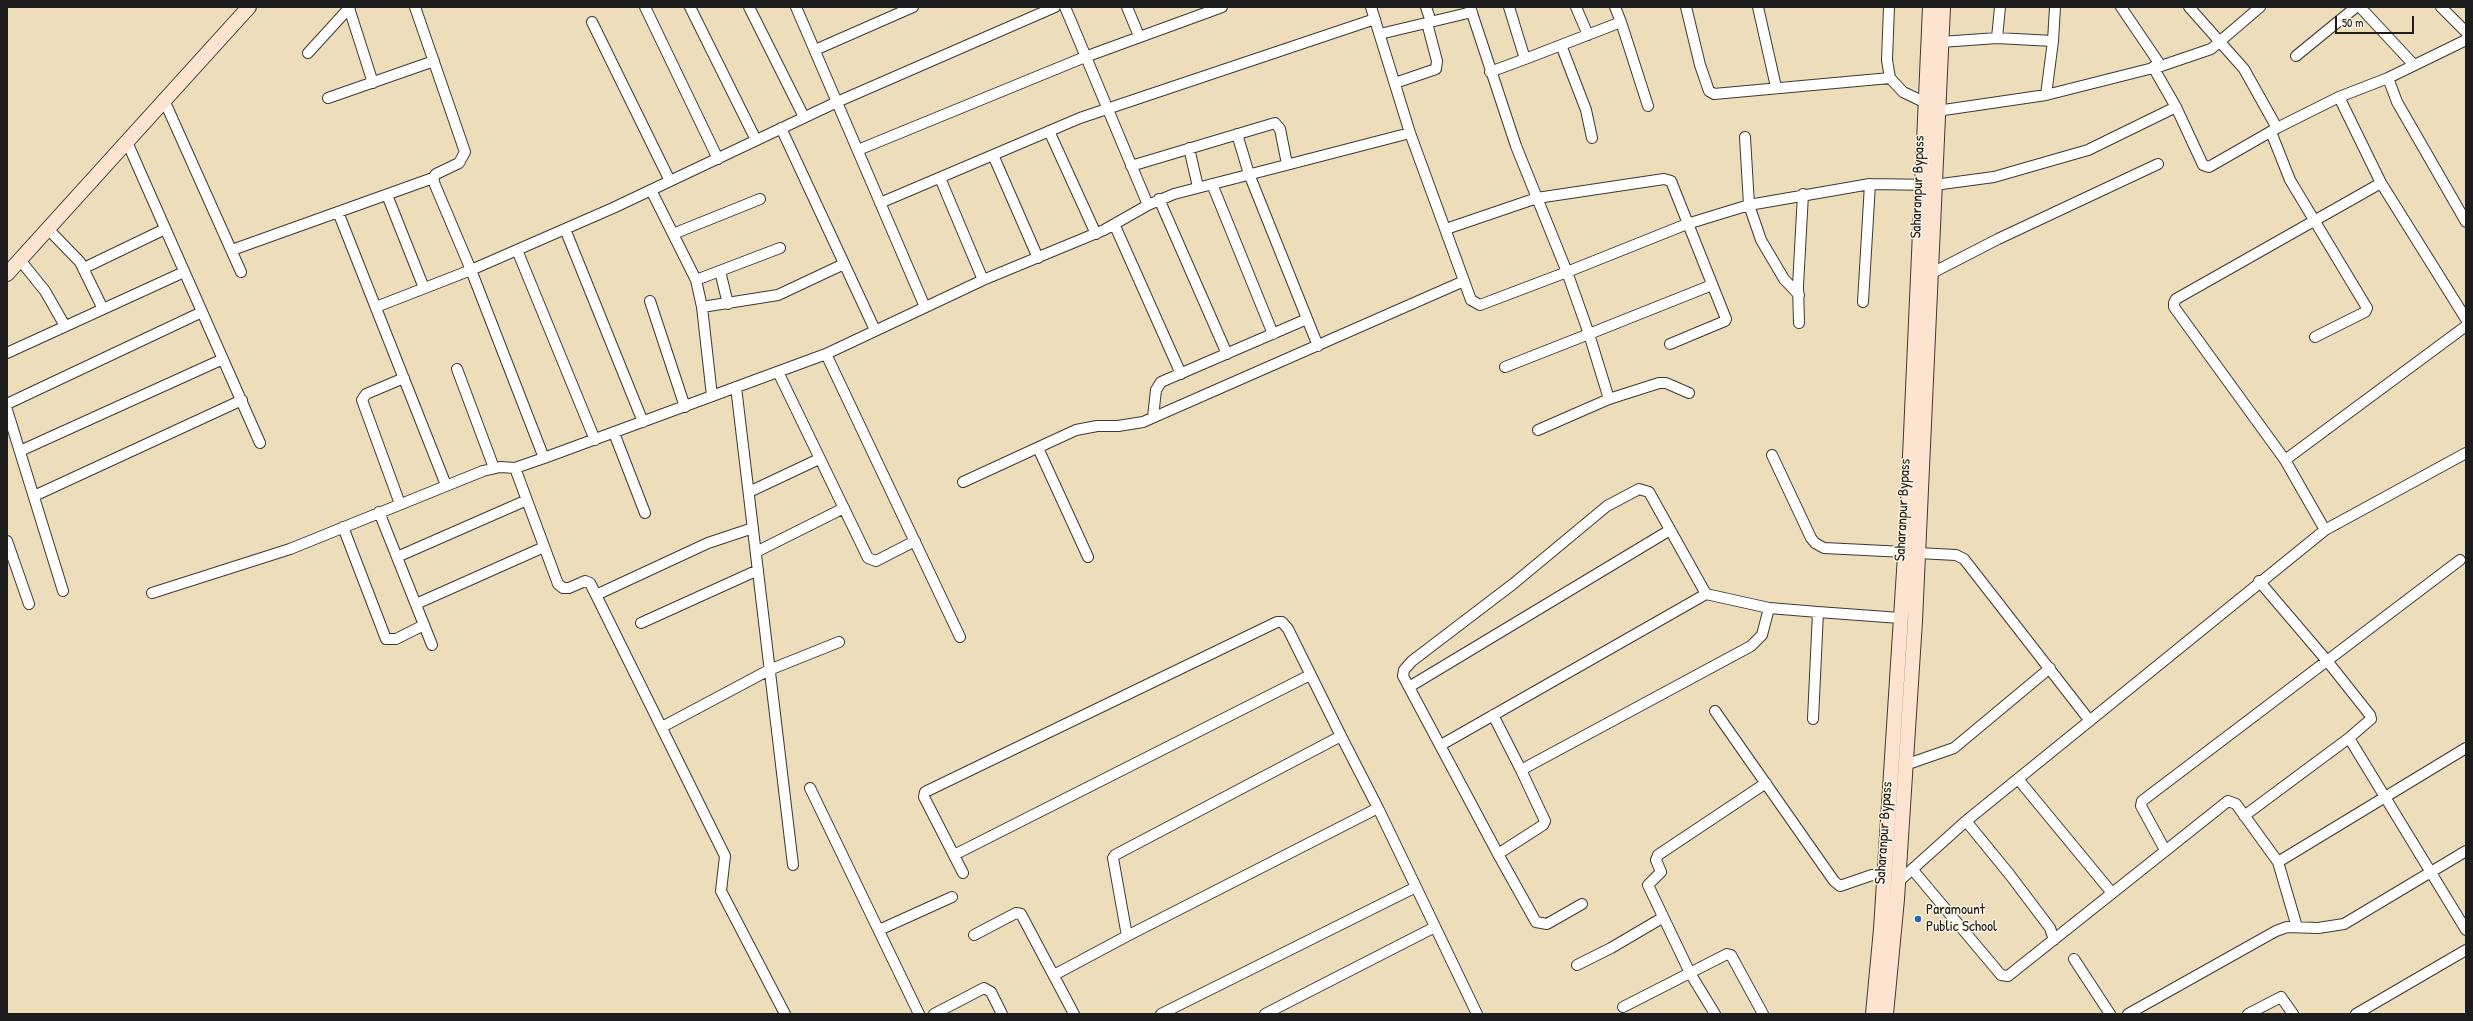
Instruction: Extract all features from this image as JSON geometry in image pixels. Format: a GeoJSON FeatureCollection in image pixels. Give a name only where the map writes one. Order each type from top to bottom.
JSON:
{"type":"FeatureCollection","features":[{"type":"Feature","properties":{"kind":"main road"},"geometry":{"type":"LineString","coordinates":[[7,274],[249,7]]}},
{"type":"Feature","properties":{"kind":"main road"},"geometry":{"type":"LineString","coordinates":[[1873,1014],[1889,880],[1902,589],[1912,553],[1928,184],[1926,103],[1930,7]]}},
{"type":"Feature","properties":{"kind":"main road","name":"Saharanpur Bypass"},"geometry":{"type":"LineString","coordinates":[[1886,1014],[1889,880],[1905,765],[1916,590],[1912,553],[1932,273],[1928,184],[1937,112],[1943,7]]}},
{"type":"Feature","properties":{"kind":"main road"},"geometry":{"type":"LineString","coordinates":[[1902,589],[1916,590]]}},
{"type":"Feature","properties":{"kind":"street"},"geometry":{"type":"LineString","coordinates":[[349,7],[373,82]]}},
{"type":"Feature","properties":{"kind":"street"},"geometry":{"type":"LineString","coordinates":[[308,53],[349,7]]}},
{"type":"Feature","properties":{"kind":"street"},"geometry":{"type":"LineString","coordinates":[[232,250],[433,178],[440,171],[459,163],[465,152],[415,7]]}},
{"type":"Feature","properties":{"kind":"street"},"geometry":{"type":"LineString","coordinates":[[645,7],[718,159]]}},
{"type":"Feature","properties":{"kind":"street"},"geometry":{"type":"LineString","coordinates":[[690,7],[756,140]]}},
{"type":"Feature","properties":{"kind":"street"},"geometry":{"type":"LineString","coordinates":[[749,7],[804,117]]}},
{"type":"Feature","properties":{"kind":"street"},"geometry":{"type":"LineString","coordinates":[[796,7],[925,307]]}},
{"type":"Feature","properties":{"kind":"street"},"geometry":{"type":"LineString","coordinates":[[815,50],[913,7]]}},
{"type":"Feature","properties":{"kind":"street"},"geometry":{"type":"LineString","coordinates":[[376,307],[471,270],[565,229],[718,159],[837,102],[1055,7]]}},
{"type":"Feature","properties":{"kind":"street"},"geometry":{"type":"LineString","coordinates":[[1065,7],[1148,205]]}},
{"type":"Feature","properties":{"kind":"street"},"geometry":{"type":"LineString","coordinates":[[1127,7],[1139,36]]}},
{"type":"Feature","properties":{"kind":"street"},"geometry":{"type":"LineString","coordinates":[[858,150],[1085,57],[1139,36],[1222,7]]}},
{"type":"Feature","properties":{"kind":"street"},"geometry":{"type":"LineString","coordinates":[[1372,7],[1410,133],[1471,300],[1480,305],[1687,224],[1749,205],[1803,194],[1870,184],[1928,184],[1994,177],[2088,150],[2176,107]]}},
{"type":"Feature","properties":{"kind":"street"},"geometry":{"type":"LineString","coordinates":[[1395,83],[1436,69],[1437,61],[1426,7]]}},
{"type":"Feature","properties":{"kind":"street"},"geometry":{"type":"LineString","coordinates":[[1509,7],[1525,58]]}},
{"type":"Feature","properties":{"kind":"street"},"geometry":{"type":"LineString","coordinates":[[1576,7],[1588,34]]}},
{"type":"Feature","properties":{"kind":"street"},"geometry":{"type":"LineString","coordinates":[[1615,7],[1648,106]]}},
{"type":"Feature","properties":{"kind":"street"},"geometry":{"type":"LineString","coordinates":[[1686,7],[1700,65],[1711,93],[1726,94],[1776,87],[1890,78]]}},
{"type":"Feature","properties":{"kind":"street"},"geometry":{"type":"LineString","coordinates":[[1758,7],[1776,87]]}},
{"type":"Feature","properties":{"kind":"street"},"geometry":{"type":"LineString","coordinates":[[1889,7],[1887,60],[1890,78],[1904,92],[1926,103]]}},
{"type":"Feature","properties":{"kind":"street"},"geometry":{"type":"LineString","coordinates":[[1997,38],[2000,7]]}},
{"type":"Feature","properties":{"kind":"street"},"geometry":{"type":"LineString","coordinates":[[2046,95],[2053,41],[2055,7]]}},
{"type":"Feature","properties":{"kind":"street"},"geometry":{"type":"LineString","coordinates":[[2121,7],[2157,66],[2205,166],[2209,167],[2274,130],[2339,97],[2388,78],[2466,40]]}},
{"type":"Feature","properties":{"kind":"street"},"geometry":{"type":"LineString","coordinates":[[2189,7],[2244,69],[2274,130],[2290,180],[2316,220],[2367,308],[2365,312],[2315,337]]}},
{"type":"Feature","properties":{"kind":"street"},"geometry":{"type":"LineString","coordinates":[[1937,112],[2046,95],[2157,66],[2211,49],[2260,7]]}},
{"type":"Feature","properties":{"kind":"street"},"geometry":{"type":"LineString","coordinates":[[2441,7],[2466,32]]}},
{"type":"Feature","properties":{"kind":"street"},"geometry":{"type":"LineString","coordinates":[[2296,56],[2355,8],[2414,65]]}},
{"type":"Feature","properties":{"kind":"street"},"geometry":{"type":"LineString","coordinates":[[1380,34],[1429,23],[1471,10],[1490,72],[1537,198],[1567,272],[1589,334],[1609,399]]}},
{"type":"Feature","properties":{"kind":"street"},"geometry":{"type":"LineString","coordinates":[[880,203],[1049,131],[1107,109],[1375,19]]}},
{"type":"Feature","properties":{"kind":"street"},"geometry":{"type":"LineString","coordinates":[[592,22],[670,181]]}},
{"type":"Feature","properties":{"kind":"street"},"geometry":{"type":"LineString","coordinates":[[1490,72],[1621,22]]}},
{"type":"Feature","properties":{"kind":"street"},"geometry":{"type":"LineString","coordinates":[[1941,42],[1997,38],[2053,41]]}},
{"type":"Feature","properties":{"kind":"street"},"geometry":{"type":"LineString","coordinates":[[1561,45],[1586,110],[1592,138]]}},
{"type":"Feature","properties":{"kind":"street"},"geometry":{"type":"LineString","coordinates":[[328,98],[434,61]]}},
{"type":"Feature","properties":{"kind":"street"},"geometry":{"type":"LineString","coordinates":[[2388,78],[2398,102],[2466,222]]}},
{"type":"Feature","properties":{"kind":"street"},"geometry":{"type":"LineString","coordinates":[[2339,97],[2381,183],[2466,319]]}},
{"type":"Feature","properties":{"kind":"street"},"geometry":{"type":"LineString","coordinates":[[164,100],[241,272]]}},
{"type":"Feature","properties":{"kind":"street"},"geometry":{"type":"LineString","coordinates":[[1131,166],[1275,123],[1280,129],[1288,164]]}},
{"type":"Feature","properties":{"kind":"street"},"geometry":{"type":"LineString","coordinates":[[781,128],[875,330]]}},
{"type":"Feature","properties":{"kind":"street"},"geometry":{"type":"LineString","coordinates":[[1049,131],[1096,234]]}},
{"type":"Feature","properties":{"kind":"street"},"geometry":{"type":"LineString","coordinates":[[152,593],[290,549],[446,485],[494,468],[515,468],[595,440],[826,354],[983,280],[1115,226],[1159,199],[1198,187],[1410,133]]}},
{"type":"Feature","properties":{"kind":"street"},"geometry":{"type":"LineString","coordinates":[[1237,134],[1249,174],[1318,346]]}},
{"type":"Feature","properties":{"kind":"street"},"geometry":{"type":"LineString","coordinates":[[1745,137],[1749,205],[1761,240],[1784,279],[1799,295]]}},
{"type":"Feature","properties":{"kind":"street"},"geometry":{"type":"LineString","coordinates":[[127,142],[260,442]]}},
{"type":"Feature","properties":{"kind":"street"},"geometry":{"type":"LineString","coordinates":[[1189,148],[1198,187]]}},
{"type":"Feature","properties":{"kind":"street"},"geometry":{"type":"LineString","coordinates":[[993,155],[1038,258]]}},
{"type":"Feature","properties":{"kind":"street"},"geometry":{"type":"LineString","coordinates":[[1932,273],[1998,239],[2158,164]]}},
{"type":"Feature","properties":{"kind":"street"},"geometry":{"type":"LineString","coordinates":[[433,178],[471,270],[544,458]]}},
{"type":"Feature","properties":{"kind":"street"},"geometry":{"type":"LineString","coordinates":[[940,178],[983,280]]}},
{"type":"Feature","properties":{"kind":"street"},"geometry":{"type":"LineString","coordinates":[[1446,229],[1537,198],[1666,179],[1674,186],[1687,224],[1726,317],[1725,321],[1670,344]]}},
{"type":"Feature","properties":{"kind":"street"},"geometry":{"type":"LineString","coordinates":[[2325,530],[2285,460],[2174,307],[2174,303],[2176,299],[2381,183]]}},
{"type":"Feature","properties":{"kind":"street"},"geometry":{"type":"LineString","coordinates":[[1212,184],[1273,334]]}},
{"type":"Feature","properties":{"kind":"street"},"geometry":{"type":"LineString","coordinates":[[1863,302],[1870,184]]}},
{"type":"Feature","properties":{"kind":"street"},"geometry":{"type":"LineString","coordinates":[[651,190],[696,280],[702,307],[712,396]]}},
{"type":"Feature","properties":{"kind":"street"},"geometry":{"type":"LineString","coordinates":[[1799,323],[1803,194]]}},
{"type":"Feature","properties":{"kind":"street"},"geometry":{"type":"LineString","coordinates":[[387,195],[424,288]]}},
{"type":"Feature","properties":{"kind":"street"},"geometry":{"type":"LineString","coordinates":[[673,234],[760,199]]}},
{"type":"Feature","properties":{"kind":"street"},"geometry":{"type":"LineString","coordinates":[[1159,199],[1227,354]]}},
{"type":"Feature","properties":{"kind":"street"},"geometry":{"type":"LineString","coordinates":[[338,212],[446,485]]}},
{"type":"Feature","properties":{"kind":"street"},"geometry":{"type":"LineString","coordinates":[[1115,226],[1181,374]]}},
{"type":"Feature","properties":{"kind":"street"},"geometry":{"type":"LineString","coordinates":[[48,229],[84,268],[104,309]]}},
{"type":"Feature","properties":{"kind":"street"},"geometry":{"type":"LineString","coordinates":[[84,268],[165,229]]}},
{"type":"Feature","properties":{"kind":"street"},"geometry":{"type":"LineString","coordinates":[[565,229],[643,422]]}},
{"type":"Feature","properties":{"kind":"street"},"geometry":{"type":"LineString","coordinates":[[696,280],[780,248]]}},
{"type":"Feature","properties":{"kind":"street"},"geometry":{"type":"LineString","coordinates":[[517,250],[595,440]]}},
{"type":"Feature","properties":{"kind":"street"},"geometry":{"type":"LineString","coordinates":[[20,260],[45,291],[65,326]]}},
{"type":"Feature","properties":{"kind":"street"},"geometry":{"type":"LineString","coordinates":[[702,307],[778,296],[844,264]]}},
{"type":"Feature","properties":{"kind":"street"},"geometry":{"type":"LineString","coordinates":[[720,271],[728,304]]}},
{"type":"Feature","properties":{"kind":"street"},"geometry":{"type":"LineString","coordinates":[[7,353],[184,272]]}},
{"type":"Feature","properties":{"kind":"street"},"geometry":{"type":"LineString","coordinates":[[963,482],[1082,429],[1096,426],[1134,424],[1153,417],[1464,281]]}},
{"type":"Feature","properties":{"kind":"street"},"geometry":{"type":"LineString","coordinates":[[1505,367],[1712,285]]}},
{"type":"Feature","properties":{"kind":"street"},"geometry":{"type":"LineString","coordinates":[[650,301],[685,407]]}},
{"type":"Feature","properties":{"kind":"street"},"geometry":{"type":"LineString","coordinates":[[7,404],[202,312]]}},
{"type":"Feature","properties":{"kind":"street"},"geometry":{"type":"LineString","coordinates":[[1153,417],[1158,385],[1307,319]]}},
{"type":"Feature","properties":{"kind":"street"},"geometry":{"type":"LineString","coordinates":[[2285,460],[2466,326]]}},
{"type":"Feature","properties":{"kind":"street"},"geometry":{"type":"LineString","coordinates":[[826,354],[960,637]]}},
{"type":"Feature","properties":{"kind":"street"},"geometry":{"type":"LineString","coordinates":[[20,451],[223,359]]}},
{"type":"Feature","properties":{"kind":"street"},"geometry":{"type":"LineString","coordinates":[[457,369],[494,468]]}},
{"type":"Feature","properties":{"kind":"street"},"geometry":{"type":"LineString","coordinates":[[778,372],[866,554],[872,561],[876,561],[915,541]]}},
{"type":"Feature","properties":{"kind":"street"},"geometry":{"type":"LineString","coordinates":[[400,504],[362,400],[366,394],[404,378]]}},
{"type":"Feature","properties":{"kind":"street"},"geometry":{"type":"LineString","coordinates":[[1538,430],[1609,399],[1659,383],[1666,383],[1689,393]]}},
{"type":"Feature","properties":{"kind":"street"},"geometry":{"type":"LineString","coordinates":[[736,387],[793,865]]}},
{"type":"Feature","properties":{"kind":"street"},"geometry":{"type":"LineString","coordinates":[[34,496],[242,400]]}},
{"type":"Feature","properties":{"kind":"street"},"geometry":{"type":"LineString","coordinates":[[7,410],[63,591]]}},
{"type":"Feature","properties":{"kind":"street"},"geometry":{"type":"LineString","coordinates":[[614,433],[645,513]]}},
{"type":"Feature","properties":{"kind":"street"},"geometry":{"type":"LineString","coordinates":[[1038,448],[1088,557]]}},
{"type":"Feature","properties":{"kind":"street"},"geometry":{"type":"LineString","coordinates":[[1714,711],[1766,782],[1837,885],[1843,886],[1872,875],[1889,880],[1912,869],[1966,821],[2090,721],[2259,581],[2325,530],[2466,453]]}},
{"type":"Feature","properties":{"kind":"street"},"geometry":{"type":"LineString","coordinates":[[1772,456],[1811,538],[1815,543],[1824,548],[1956,556],[1964,560],[2090,721]]}},
{"type":"Feature","properties":{"kind":"street"},"geometry":{"type":"LineString","coordinates":[[749,492],[819,459]]}},
{"type":"Feature","properties":{"kind":"street"},"geometry":{"type":"LineString","coordinates":[[515,468],[560,587],[569,588],[586,581],[590,583],[662,727],[725,856],[726,866],[721,886],[724,896],[785,1014]]}},
{"type":"Feature","properties":{"kind":"street"},"geometry":{"type":"LineString","coordinates":[[1582,904],[1547,924],[1538,923],[1498,854],[1403,676],[1407,666],[1513,584],[1607,506],[1639,489],[1645,489],[1649,492],[1706,594]]}},
{"type":"Feature","properties":{"kind":"street"},"geometry":{"type":"LineString","coordinates":[[397,557],[527,500]]}},
{"type":"Feature","properties":{"kind":"street"},"geometry":{"type":"LineString","coordinates":[[756,552],[844,508]]}},
{"type":"Feature","properties":{"kind":"street"},"geometry":{"type":"LineString","coordinates":[[380,512],[432,645]]}},
{"type":"Feature","properties":{"kind":"street"},"geometry":{"type":"LineString","coordinates":[[343,528],[386,639],[396,639],[424,625]]}},
{"type":"Feature","properties":{"kind":"street"},"geometry":{"type":"LineString","coordinates":[[596,595],[708,543],[753,528]]}},
{"type":"Feature","properties":{"kind":"street"},"geometry":{"type":"LineString","coordinates":[[1409,687],[1670,530]]}},
{"type":"Feature","properties":{"kind":"street"},"geometry":{"type":"LineString","coordinates":[[7,542],[29,604]]}},
{"type":"Feature","properties":{"kind":"street"},"geometry":{"type":"LineString","coordinates":[[416,604],[544,547]]}},
{"type":"Feature","properties":{"kind":"street"},"geometry":{"type":"LineString","coordinates":[[2165,850],[2141,806],[2142,801],[2328,662],[2436,576],[2460,560]]}},
{"type":"Feature","properties":{"kind":"street"},"geometry":{"type":"LineString","coordinates":[[640,624],[758,570]]}},
{"type":"Feature","properties":{"kind":"street"},"geometry":{"type":"LineString","coordinates":[[2244,816],[2349,738],[2368,723],[2371,717],[2328,662],[2259,581]]}},
{"type":"Feature","properties":{"kind":"street"},"geometry":{"type":"LineString","coordinates":[[1441,745],[1706,594],[1769,608],[1900,618]]}},
{"type":"Feature","properties":{"kind":"street"},"geometry":{"type":"LineString","coordinates":[[1521,770],[1751,646],[1762,635],[1769,608]]}},
{"type":"Feature","properties":{"kind":"street"},"geometry":{"type":"LineString","coordinates":[[1813,719],[1818,612]]}},
{"type":"Feature","properties":{"kind":"street"},"geometry":{"type":"LineString","coordinates":[[963,873],[924,797],[925,792],[1277,622],[1282,622],[1288,629],[1378,808],[1477,1014]]}},
{"type":"Feature","properties":{"kind":"street"},"geometry":{"type":"LineString","coordinates":[[662,727],[769,670],[839,642]]}},
{"type":"Feature","properties":{"kind":"street"},"geometry":{"type":"LineString","coordinates":[[1905,765],[1954,748],[2050,668]]}},
{"type":"Feature","properties":{"kind":"street"},"geometry":{"type":"LineString","coordinates":[[954,855],[1310,675]]}},
{"type":"Feature","properties":{"kind":"street"},"geometry":{"type":"LineString","coordinates":[[1493,715],[1545,821],[1543,825],[1498,854]]}},
{"type":"Feature","properties":{"kind":"street"},"geometry":{"type":"LineString","coordinates":[[1127,936],[1113,858],[1115,855],[1341,736]]}},
{"type":"Feature","properties":{"kind":"street"},"geometry":{"type":"LineString","coordinates":[[2349,738],[2466,930]]}},
{"type":"Feature","properties":{"kind":"street"},"geometry":{"type":"LineString","coordinates":[[2278,862],[2466,748]]}},
{"type":"Feature","properties":{"kind":"street"},"geometry":{"type":"LineString","coordinates":[[2018,779],[2112,893]]}},
{"type":"Feature","properties":{"kind":"street"},"geometry":{"type":"LineString","coordinates":[[1715,1014],[1690,973],[1662,918],[1648,885],[1661,872],[1656,860],[1658,855],[1766,782]]}},
{"type":"Feature","properties":{"kind":"street"},"geometry":{"type":"LineString","coordinates":[[810,788],[919,1014]]}},
{"type":"Feature","properties":{"kind":"street"},"geometry":{"type":"LineString","coordinates":[[1912,869],[2001,975],[2008,976],[2228,801],[2236,804],[2278,862],[2298,927]]}},
{"type":"Feature","properties":{"kind":"street"},"geometry":{"type":"LineString","coordinates":[[1054,975],[1127,936],[1378,808]]}},
{"type":"Feature","properties":{"kind":"street"},"geometry":{"type":"LineString","coordinates":[[1966,821],[2046,922],[2054,940]]}},
{"type":"Feature","properties":{"kind":"street"},"geometry":{"type":"LineString","coordinates":[[2128,1014],[2276,931],[2287,927],[2318,928],[2344,924],[2466,851]]}},
{"type":"Feature","properties":{"kind":"street"},"geometry":{"type":"LineString","coordinates":[[1161,1014],[1416,887]]}},
{"type":"Feature","properties":{"kind":"street"},"geometry":{"type":"LineString","coordinates":[[879,930],[952,897]]}},
{"type":"Feature","properties":{"kind":"street"},"geometry":{"type":"LineString","coordinates":[[974,935],[1016,913],[1021,914],[1074,1014]]}},
{"type":"Feature","properties":{"kind":"street"},"geometry":{"type":"LineString","coordinates":[[1577,965],[1611,948],[1662,918]]}},
{"type":"Feature","properties":{"kind":"street"},"geometry":{"type":"LineString","coordinates":[[1265,1014],[1435,927]]}},
{"type":"Feature","properties":{"kind":"street"},"geometry":{"type":"LineString","coordinates":[[2356,1014],[2466,950]]}},
{"type":"Feature","properties":{"kind":"street"},"geometry":{"type":"LineString","coordinates":[[1623,1007],[1723,955],[1731,955],[1763,1014]]}},
{"type":"Feature","properties":{"kind":"street"},"geometry":{"type":"LineString","coordinates":[[2074,959],[2110,1014]]}},
{"type":"Feature","properties":{"kind":"street"},"geometry":{"type":"LineString","coordinates":[[934,1014],[984,988],[991,992],[1002,1014]]}},
{"type":"Feature","properties":{"kind":"street"},"geometry":{"type":"LineString","coordinates":[[2248,1014],[2281,997],[2293,1014]]}},
{"type":"Feature","properties":{"kind":"place","name":"Paramount Public School"},"geometry":{"type":"Point","coordinates":[1918,919]}}]}
